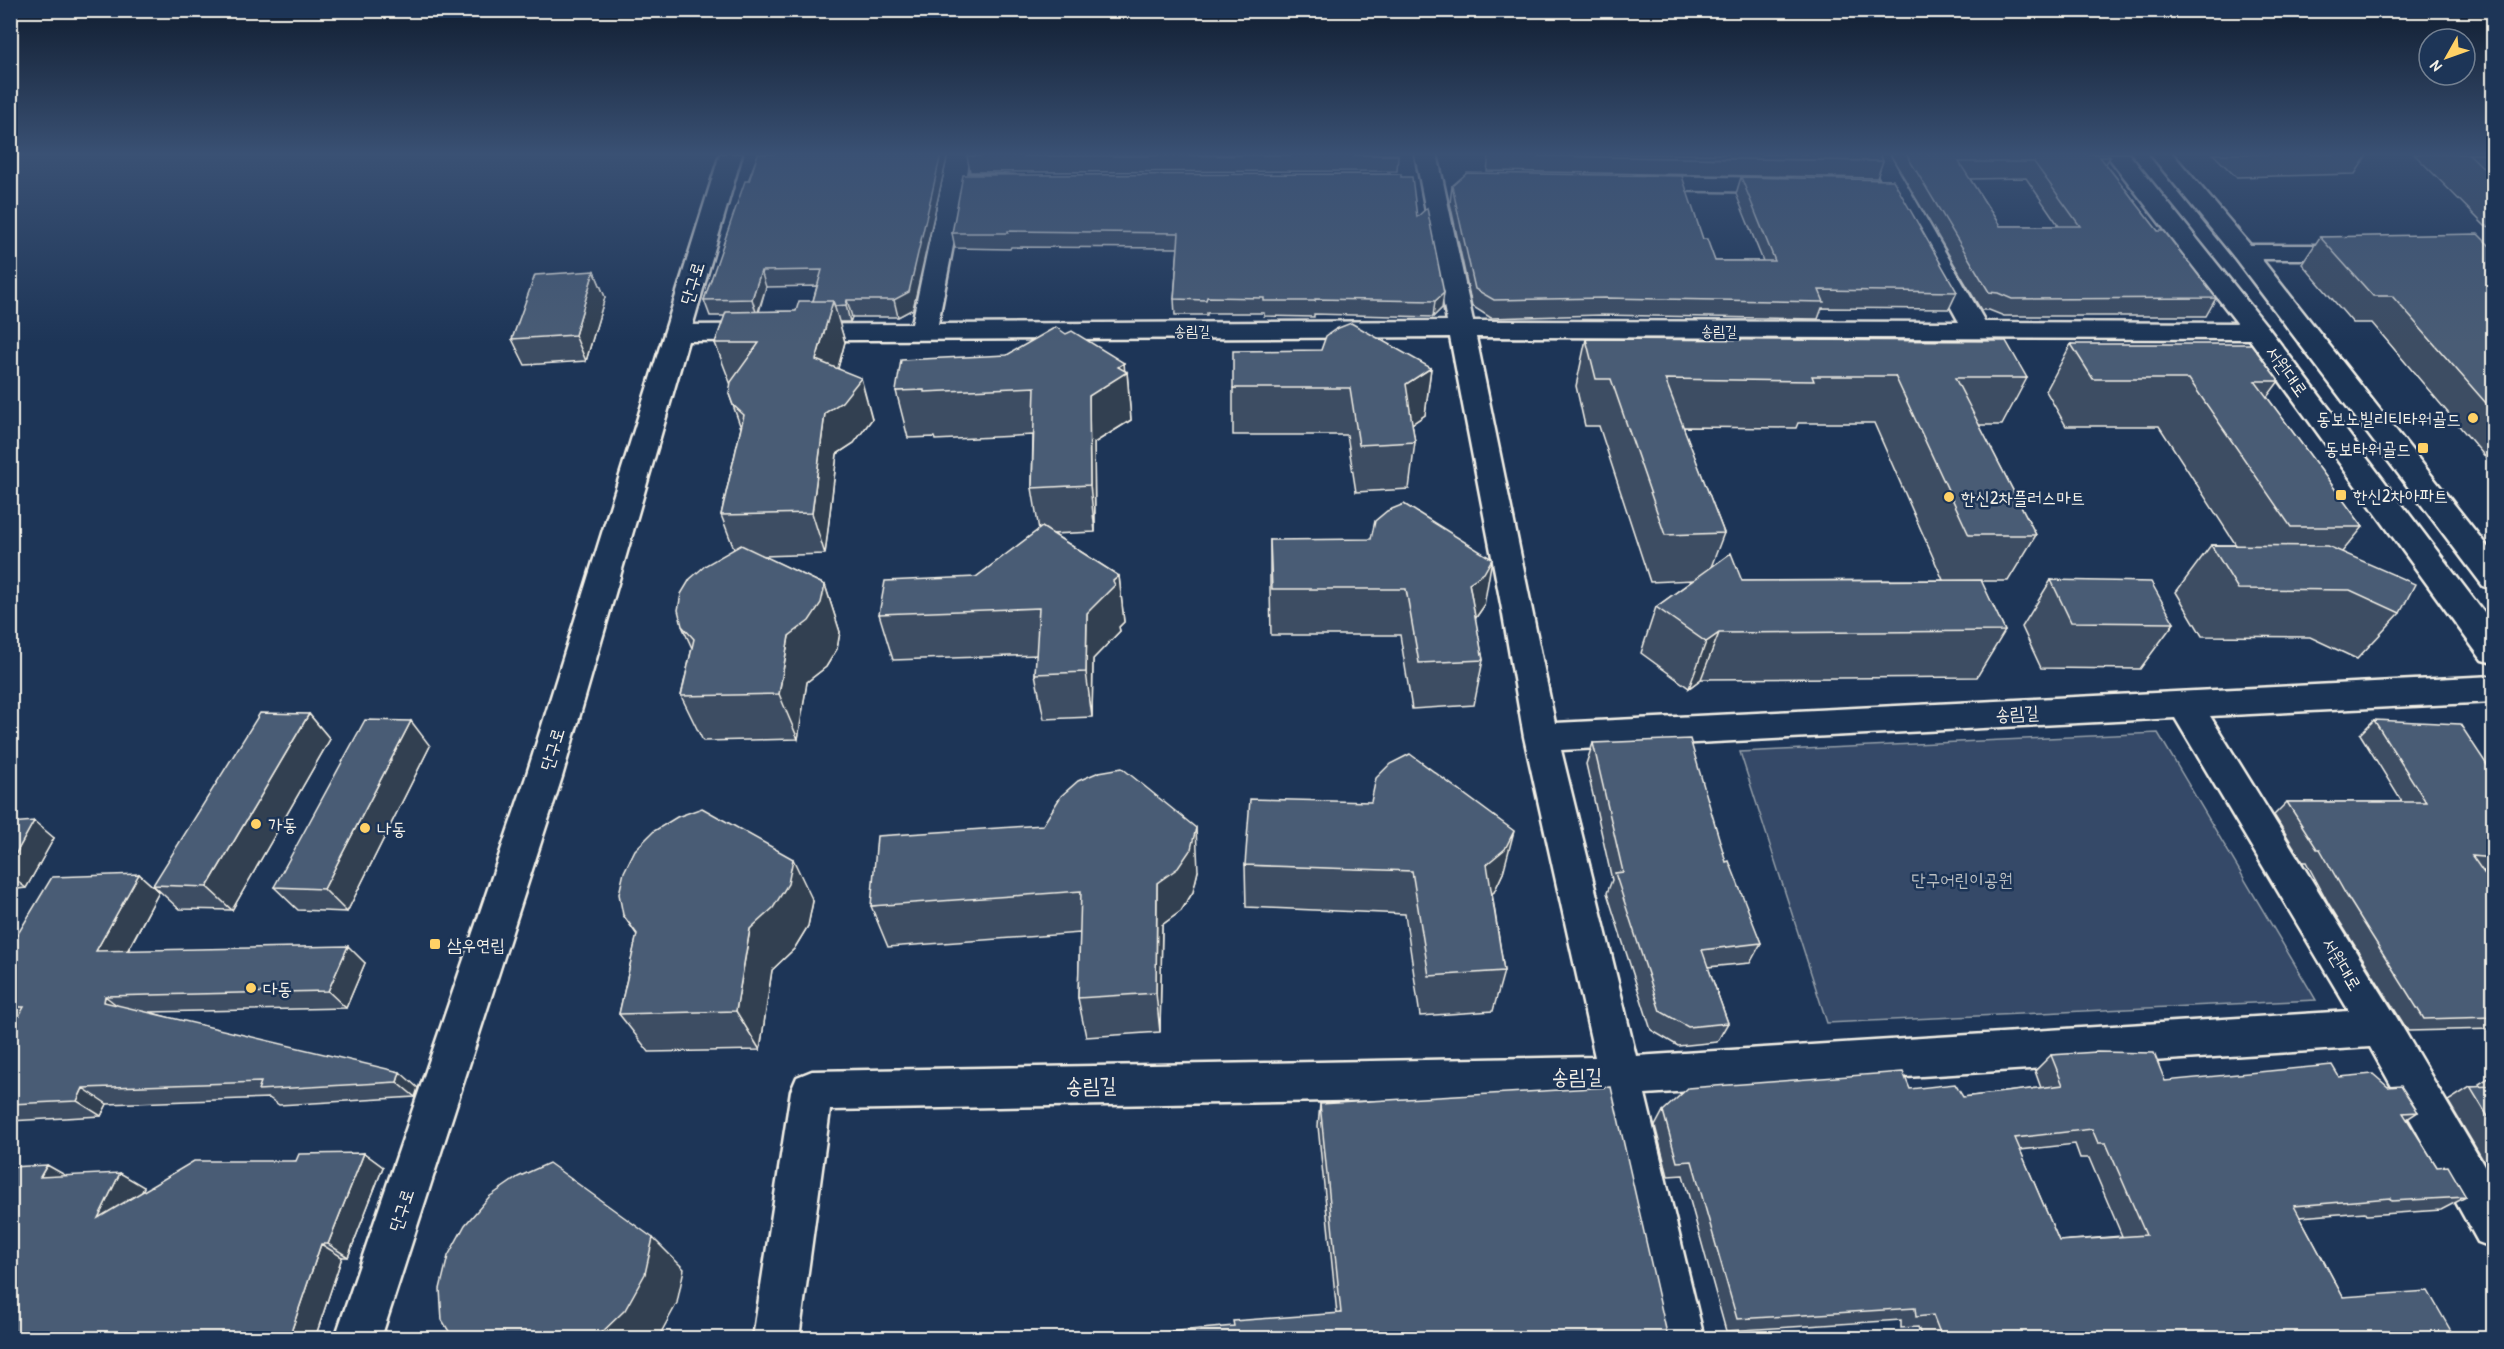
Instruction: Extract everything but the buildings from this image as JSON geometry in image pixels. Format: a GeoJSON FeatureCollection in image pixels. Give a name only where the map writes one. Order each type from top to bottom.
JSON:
{"type":"FeatureCollection","features":[{"type":"Feature","properties":{"kind":"street","name":"단구로"},"geometry":{"type":"LineString","coordinates":[[358,1338],[544,777],[712,217]]}},
{"type":"Feature","properties":{"kind":"street"},"geometry":{"type":"LineString","coordinates":[[924,331],[946,217]]}},
{"type":"Feature","properties":{"kind":"street","name":"송림길"},"geometry":{"type":"LineString","coordinates":[[1437,217],[1514,587],[1541,737],[1681,1338]]}},
{"type":"Feature","properties":{"kind":"street"},"geometry":{"type":"LineString","coordinates":[[1905,217],[1977,332]]}},
{"type":"Feature","properties":{"kind":"street","name":"서원대로"},"geometry":{"type":"LineString","coordinates":[[2167,217],[2258,331],[2493,651]]}},
{"type":"Feature","properties":{"kind":"street","name":"서원대로"},"geometry":{"type":"LineString","coordinates":[[2214,217],[2493,578]]}},
{"type":"Feature","properties":{"kind":"street"},"geometry":{"type":"LineString","coordinates":[[2243,252],[2381,252]]}},
{"type":"Feature","properties":{"kind":"street","name":"송림길"},"geometry":{"type":"LineString","coordinates":[[678,333],[1461,329],[2258,331]]}},
{"type":"Feature","properties":{"kind":"street","name":"송림길"},"geometry":{"type":"LineString","coordinates":[[1541,737],[2493,688]]}},
{"type":"Feature","properties":{"kind":"street","name":"서원대로"},"geometry":{"type":"LineString","coordinates":[[2185,705],[2381,1028],[2493,1226]]}},
{"type":"Feature","properties":{"kind":"street","name":"송림길"},"geometry":{"type":"LineString","coordinates":[[776,1338],[812,1090],[1621,1076],[2381,1028]]}},
{"type":"Feature","properties":{"kind":"green space","name":"단구어린이공원"},"geometry":{"type":"Polygon","coordinates":[[[2158,733],[2316,1000],[1827,1023],[1740,752],[2158,733]]]}},
{"type":"Feature","properties":{"kind":"place","name":"동보노빌리티타워골드"},"geometry":{"type":"Point","coordinates":[2473,418]}},
{"type":"Feature","properties":{"kind":"place","name":"동보타워골드"},"geometry":{"type":"Point","coordinates":[2423,448]}},
{"type":"Feature","properties":{"kind":"place","name":"한신2차아파트"},"geometry":{"type":"Point","coordinates":[2341,495]}},
{"type":"Feature","properties":{"kind":"place","name":"한신2차플러스마트"},"geometry":{"type":"Point","coordinates":[1949,497]}},
{"type":"Feature","properties":{"kind":"place","name":"가동"},"geometry":{"type":"Point","coordinates":[256,824]}},
{"type":"Feature","properties":{"kind":"place","name":"나동"},"geometry":{"type":"Point","coordinates":[365,828]}},
{"type":"Feature","properties":{"kind":"place","name":"삼우연립"},"geometry":{"type":"Point","coordinates":[435,944]}},
{"type":"Feature","properties":{"kind":"place","name":"다동"},"geometry":{"type":"Point","coordinates":[251,988]}}]}
